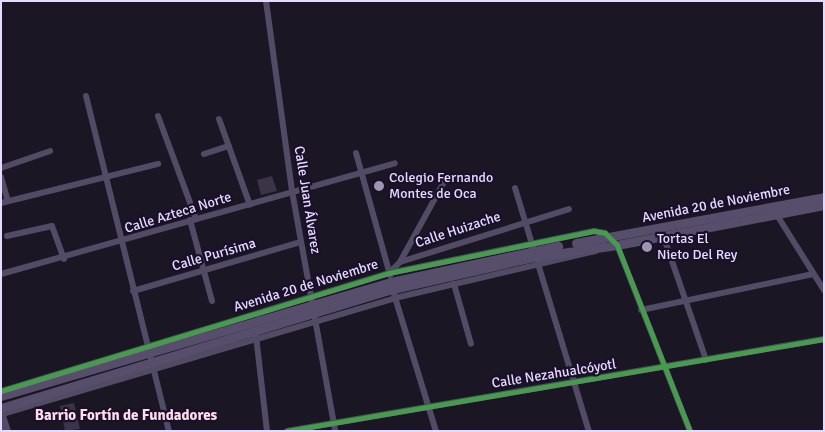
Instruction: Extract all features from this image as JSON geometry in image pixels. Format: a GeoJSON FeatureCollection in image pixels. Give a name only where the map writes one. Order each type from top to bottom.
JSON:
{"type":"FeatureCollection","features":[{"type":"Feature","properties":{"kind":"main road","name":"Avenida 20 de Noviembre"},"geometry":{"type":"LineString","coordinates":[[774,211],[824,197]]}},
{"type":"Feature","properties":{"kind":"main road","name":"Avenida 20 de Noviembre"},"geometry":{"type":"LineString","coordinates":[[1,396],[313,312],[392,285],[531,250],[613,243],[774,211],[824,205]]}},
{"type":"Feature","properties":{"kind":"main road","name":"Avenida 20 de Noviembre"},"geometry":{"type":"LineString","coordinates":[[4,406],[151,357]]}},
{"type":"Feature","properties":{"kind":"main road"},"geometry":{"type":"LineString","coordinates":[[4,406],[23,391]]}},
{"type":"Feature","properties":{"kind":"main road"},"geometry":{"type":"LineString","coordinates":[[4,406],[20,409]]}},
{"type":"Feature","properties":{"kind":"street","name":"Calle Juan Álvarez"},"geometry":{"type":"LineString","coordinates":[[266,1],[292,191],[334,427]]}},
{"type":"Feature","properties":{"kind":"street"},"geometry":{"type":"LineString","coordinates":[[86,96],[104,178],[169,431]]}},
{"type":"Feature","properties":{"kind":"street"},"geometry":{"type":"LineString","coordinates":[[158,116],[193,220],[202,271],[212,301]]}},
{"type":"Feature","properties":{"kind":"street"},"geometry":{"type":"LineString","coordinates":[[219,119],[250,205]]}},
{"type":"Feature","properties":{"kind":"street"},"geometry":{"type":"LineString","coordinates":[[204,154],[229,146]]}},
{"type":"Feature","properties":{"kind":"street"},"geometry":{"type":"LineString","coordinates":[[1,168],[50,150]]}},
{"type":"Feature","properties":{"kind":"street"},"geometry":{"type":"LineString","coordinates":[[356,153],[392,285],[436,431]]}},
{"type":"Feature","properties":{"kind":"street","name":"Calle Azteca Norte"},"geometry":{"type":"LineString","coordinates":[[1,274],[121,243],[193,220],[394,163]]}},
{"type":"Feature","properties":{"kind":"street"},"geometry":{"type":"LineString","coordinates":[[1,177],[5,202],[158,164]]}},
{"type":"Feature","properties":{"kind":"street"},"geometry":{"type":"LineString","coordinates":[[392,285],[400,262],[445,180]]}},
{"type":"Feature","properties":{"kind":"street"},"geometry":{"type":"LineString","coordinates":[[515,188],[531,250],[589,431]]}},
{"type":"Feature","properties":{"kind":"street","name":"Calle Huizache"},"geometry":{"type":"LineString","coordinates":[[400,262],[524,221],[569,209]]}},
{"type":"Feature","properties":{"kind":"street"},"geometry":{"type":"LineString","coordinates":[[774,211],[824,290]]}},
{"type":"Feature","properties":{"kind":"street"},"geometry":{"type":"LineString","coordinates":[[7,236],[52,226],[64,259]]}},
{"type":"Feature","properties":{"kind":"street"},"geometry":{"type":"LineString","coordinates":[[662,233],[706,360]]}},
{"type":"Feature","properties":{"kind":"street","name":"Calle Purísima"},"geometry":{"type":"LineString","coordinates":[[134,291],[301,242]]}},
{"type":"Feature","properties":{"kind":"street"},"geometry":{"type":"LineString","coordinates":[[613,243],[690,431]]}},
{"type":"Feature","properties":{"kind":"street","name":"Avenida 20 de Noviembre"},"geometry":{"type":"LineString","coordinates":[[2,414],[20,409],[311,295],[392,285],[454,284],[537,266],[613,243]]}},
{"type":"Feature","properties":{"kind":"street"},"geometry":{"type":"LineString","coordinates":[[642,310],[813,274]]}},
{"type":"Feature","properties":{"kind":"street"},"geometry":{"type":"LineString","coordinates":[[454,284],[471,344]]}},
{"type":"Feature","properties":{"kind":"street","name":"Avenida 20 de Noviembre"},"geometry":{"type":"LineString","coordinates":[[1,391],[151,357],[256,336],[313,312],[392,285]]}},
{"type":"Feature","properties":{"kind":"street"},"geometry":{"type":"LineString","coordinates":[[256,336],[267,431]]}},
{"type":"Feature","properties":{"kind":"street","name":"Calle Nezahualcóyotl"},"geometry":{"type":"LineString","coordinates":[[287,431],[334,427],[502,392],[575,384],[664,366],[824,340]]}},
{"type":"Feature","properties":{"kind":"street"},"geometry":{"type":"LineString","coordinates":[[2,414],[7,431]]}},
{"type":"Feature","properties":{"kind":"building"},"geometry":{"type":"Polygon","coordinates":[[[272,176],[277,191],[261,195],[257,180],[272,176]]]}},
{"type":"Feature","properties":{"kind":"building"},"geometry":{"type":"Polygon","coordinates":[[[74,403],[80,429],[65,431],[60,406],[74,403]]]}},
{"type":"Feature","properties":{"kind":"cycle path"},"geometry":{"type":"LineString","coordinates":[[1,391],[389,273],[594,231],[605,233],[617,245],[690,431]]}},
{"type":"Feature","properties":{"kind":"cycle path"},"geometry":{"type":"LineString","coordinates":[[287,431],[824,339]]}},
{"type":"Feature","properties":{"kind":"place","name":"Colegio Fernando Montes de Oca"},"geometry":{"type":"Point","coordinates":[379,186]}},
{"type":"Feature","properties":{"kind":"place","name":"Tortas El Nieto Del Rey"},"geometry":{"type":"Point","coordinates":[647,247]}},
{"type":"Feature","properties":{"kind":"district","name":"Barrio Fortín de Fundadores"},"geometry":{"type":"Point","coordinates":[126,416]}}]}
